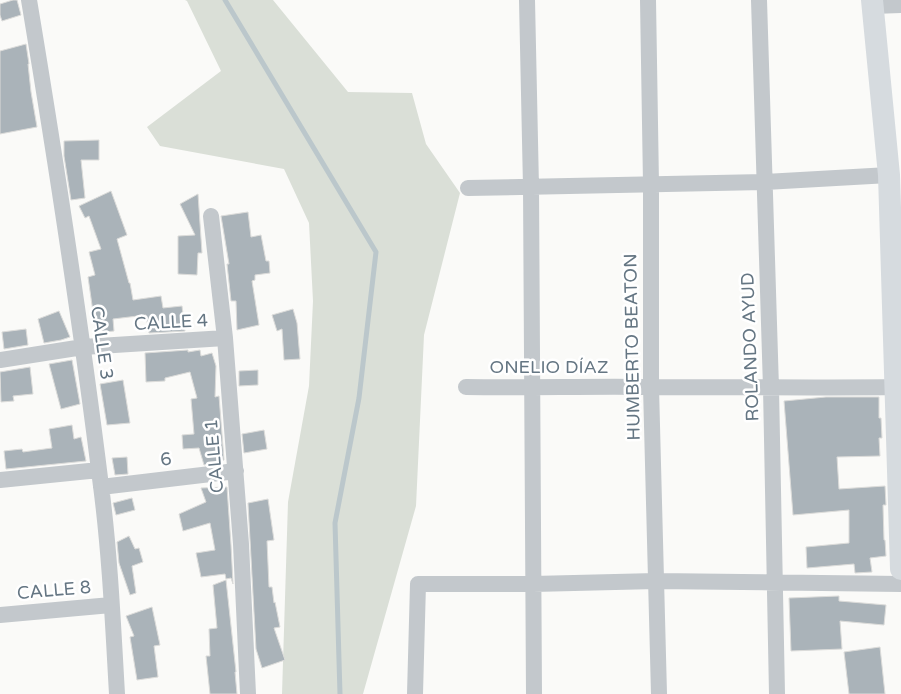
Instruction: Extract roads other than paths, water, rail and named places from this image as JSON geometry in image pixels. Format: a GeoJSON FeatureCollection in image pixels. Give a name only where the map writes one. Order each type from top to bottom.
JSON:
{"type":"FeatureCollection","features":[{"type":"Feature","properties":{"kind":"main road"},"geometry":{"type":"LineString","coordinates":[[872,3],[890,175],[898,387],[901,569]]}},
{"type":"Feature","properties":{"kind":"street","name":"CALLE 3"},"geometry":{"type":"LineString","coordinates":[[29,0],[83,347],[99,470],[112,605],[117,694]]}},
{"type":"Feature","properties":{"kind":"street"},"geometry":{"type":"LineString","coordinates":[[527,0],[531,187],[534,694]]}},
{"type":"Feature","properties":{"kind":"street","name":"HUMBERTO BEATON"},"geometry":{"type":"LineString","coordinates":[[648,0],[651,184],[651,387],[659,694]]}},
{"type":"Feature","properties":{"kind":"street","name":"ROLANDO AYUD"},"geometry":{"type":"LineString","coordinates":[[759,0],[771,388],[777,694]]}},
{"type":"Feature","properties":{"kind":"street"},"geometry":{"type":"LineString","coordinates":[[872,3],[901,5]]}},
{"type":"Feature","properties":{"kind":"street"},"geometry":{"type":"LineString","coordinates":[[468,188],[765,182],[890,175]]}},
{"type":"Feature","properties":{"kind":"street","name":"CALLE 1"},"geometry":{"type":"LineString","coordinates":[[212,216],[225,338],[236,471],[248,694]]}},
{"type":"Feature","properties":{"kind":"street","name":"CALLE 4"},"geometry":{"type":"LineString","coordinates":[[0,360],[83,347],[225,338]]}},
{"type":"Feature","properties":{"kind":"street","name":"ONELIO DÍAZ"},"geometry":{"type":"LineString","coordinates":[[466,387],[898,387]]}},
{"type":"Feature","properties":{"kind":"street"},"geometry":{"type":"LineString","coordinates":[[0,480],[99,470]]}},
{"type":"Feature","properties":{"kind":"street","name":"6"},"geometry":{"type":"LineString","coordinates":[[101,487],[236,471]]}},
{"type":"Feature","properties":{"kind":"street"},"geometry":{"type":"LineString","coordinates":[[415,694],[418,584],[656,581],[901,584]]}},
{"type":"Feature","properties":{"kind":"street","name":"CALLE 8"},"geometry":{"type":"LineString","coordinates":[[0,615],[112,605]]}},
{"type":"Feature","properties":{"kind":"waterway"},"geometry":{"type":"LineString","coordinates":[[225,0],[376,252],[359,398],[335,523],[340,694]]}}]}
